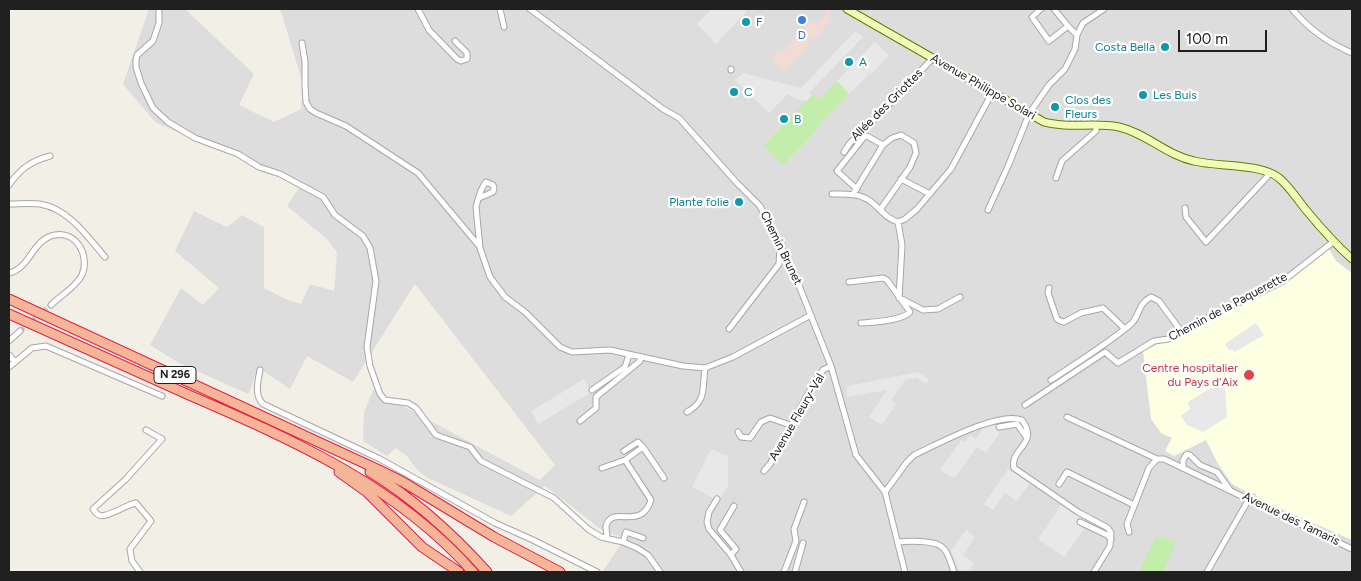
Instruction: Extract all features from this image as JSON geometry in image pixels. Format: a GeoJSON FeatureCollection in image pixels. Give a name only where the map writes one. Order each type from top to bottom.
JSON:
{"type":"FeatureCollection","features":[{"type":"Feature","properties":{"kind":"highway","name":"N 296"},"geometry":{"type":"LineString","coordinates":[[11,300],[334,450],[389,484],[415,504],[466,549],[487,572]]}},
{"type":"Feature","properties":{"kind":"highway","name":"N 296"},"geometry":{"type":"LineString","coordinates":[[9,314],[298,443],[384,494],[420,522],[473,572]]}},
{"type":"Feature","properties":{"kind":"highway","name":"N 296"},"geometry":{"type":"LineString","coordinates":[[9,319],[63,339]]}},
{"type":"Feature","properties":{"kind":"highway"},"geometry":{"type":"LineString","coordinates":[[298,443],[367,492],[422,547],[459,572]]}},
{"type":"Feature","properties":{"kind":"highway"},"geometry":{"type":"LineString","coordinates":[[334,450],[403,482],[494,537],[560,572]]}},
{"type":"Feature","properties":{"kind":"main road","name":"Avenue Philippe Solari"},"geometry":{"type":"LineString","coordinates":[[847,9],[1044,122],[1059,126],[1096,124],[1127,130],[1147,138],[1174,155],[1188,160],[1270,172]]}},
{"type":"Feature","properties":{"kind":"main road"},"geometry":{"type":"LineString","coordinates":[[1270,172],[1279,178],[1333,242],[1352,260]]}},
{"type":"Feature","properties":{"kind":"street"},"geometry":{"type":"LineString","coordinates":[[159,9],[159,23],[153,40],[137,55],[136,60],[141,83],[153,108],[168,122],[195,138],[238,154],[259,167],[280,174],[323,197],[335,215],[363,236],[370,248],[376,281],[368,347],[370,366],[380,394],[386,400],[408,403],[416,408],[436,435],[470,447],[481,461],[554,498],[588,529],[638,548],[648,555],[660,572]]}},
{"type":"Feature","properties":{"kind":"street"},"geometry":{"type":"LineString","coordinates":[[418,9],[430,30],[457,59],[464,61],[467,59],[467,53],[455,41]]}},
{"type":"Feature","properties":{"kind":"street"},"geometry":{"type":"LineString","coordinates":[[500,9],[504,27]]}},
{"type":"Feature","properties":{"kind":"street","name":"Chemin Brunet"},"geometry":{"type":"LineString","coordinates":[[530,9],[663,109],[678,118],[760,206],[794,273],[811,314],[831,366],[856,455],[878,480],[885,492],[905,572]]}},
{"type":"Feature","properties":{"kind":"street"},"geometry":{"type":"LineString","coordinates":[[1041,9],[1032,17],[1049,41],[1068,26]]}},
{"type":"Feature","properties":{"kind":"street"},"geometry":{"type":"LineString","coordinates":[[1054,9],[1077,35]]}},
{"type":"Feature","properties":{"kind":"street"},"geometry":{"type":"LineString","coordinates":[[988,210],[1029,114],[1049,85],[1065,70],[1075,49],[1077,35],[1083,23],[1104,9]]}},
{"type":"Feature","properties":{"kind":"street"},"geometry":{"type":"LineString","coordinates":[[1292,9],[1313,31],[1333,45],[1352,53]]}},
{"type":"Feature","properties":{"kind":"street"},"geometry":{"type":"LineString","coordinates":[[302,43],[305,62],[306,102],[310,108],[316,113],[346,126],[418,173],[480,248]]}},
{"type":"Feature","properties":{"kind":"street","name":"Allée des Griottes"},"geometry":{"type":"LineString","coordinates":[[844,152],[850,143],[885,109],[932,58]]}},
{"type":"Feature","properties":{"kind":"street"},"geometry":{"type":"LineString","coordinates":[[883,145],[867,136],[864,137],[837,171],[855,192],[870,200],[887,217],[898,222],[917,209],[951,169],[992,93]]}},
{"type":"Feature","properties":{"kind":"street"},"geometry":{"type":"LineString","coordinates":[[1056,178],[1062,160],[1096,131],[1096,124]]}},
{"type":"Feature","properties":{"kind":"street"},"geometry":{"type":"LineString","coordinates":[[855,192],[883,145],[892,138],[901,135],[914,143],[916,153],[910,167],[880,210]]}},
{"type":"Feature","properties":{"kind":"street"},"geometry":{"type":"LineString","coordinates":[[9,185],[22,169],[39,159],[50,156]]}},
{"type":"Feature","properties":{"kind":"street"},"geometry":{"type":"LineString","coordinates":[[1185,208],[1186,217],[1206,242],[1270,172]]}},
{"type":"Feature","properties":{"kind":"street"},"geometry":{"type":"LineString","coordinates":[[901,179],[930,194]]}},
{"type":"Feature","properties":{"kind":"street"},"geometry":{"type":"LineString","coordinates":[[832,194],[855,192]]}},
{"type":"Feature","properties":{"kind":"street"},"geometry":{"type":"LineString","coordinates":[[479,198],[476,207],[480,248],[486,268],[495,285],[505,297],[524,312],[560,347],[572,352],[610,350],[683,366],[704,368],[733,357],[811,314]]}},
{"type":"Feature","properties":{"kind":"street"},"geometry":{"type":"LineString","coordinates":[[9,204],[42,205],[58,211],[75,223],[105,257]]}},
{"type":"Feature","properties":{"kind":"street"},"geometry":{"type":"LineString","coordinates":[[898,222],[902,245],[899,298]]}},
{"type":"Feature","properties":{"kind":"street"},"geometry":{"type":"LineString","coordinates":[[9,273],[20,268],[44,239],[58,234],[72,238],[80,246],[83,253],[84,267],[78,279],[51,305]]}},
{"type":"Feature","properties":{"kind":"street","name":"Chemin de la Paquerette"},"geometry":{"type":"LineString","coordinates":[[1025,405],[1104,352],[1118,363],[1154,341],[1169,339],[1282,281],[1333,242]]}},
{"type":"Feature","properties":{"kind":"street"},"geometry":{"type":"LineString","coordinates":[[729,329],[779,264],[780,247]]}},
{"type":"Feature","properties":{"kind":"street"},"geometry":{"type":"LineString","coordinates":[[849,282],[883,278],[887,280],[899,298],[909,308],[910,312],[907,315],[898,318],[861,323]]}},
{"type":"Feature","properties":{"kind":"street"},"geometry":{"type":"LineString","coordinates":[[1049,288],[1048,293],[1060,321],[1064,322],[1082,313],[1102,308],[1124,329]]}},
{"type":"Feature","properties":{"kind":"street"},"geometry":{"type":"LineString","coordinates":[[899,298],[923,310],[938,309],[960,297]]}},
{"type":"Feature","properties":{"kind":"street"},"geometry":{"type":"LineString","coordinates":[[1051,380],[1104,345],[1133,322],[1139,307],[1145,300],[1151,297],[1158,301],[1181,332]]}},
{"type":"Feature","properties":{"kind":"street"},"geometry":{"type":"LineString","coordinates":[[9,341],[20,331]]}},
{"type":"Feature","properties":{"kind":"street"},"geometry":{"type":"LineString","coordinates":[[9,367],[32,348],[46,346],[162,396]]}},
{"type":"Feature","properties":{"kind":"street"},"geometry":{"type":"LineString","coordinates":[[592,390],[625,367],[629,354]]}},
{"type":"Feature","properties":{"kind":"street"},"geometry":{"type":"LineString","coordinates":[[9,355],[14,362]]}},
{"type":"Feature","properties":{"kind":"street"},"geometry":{"type":"LineString","coordinates":[[580,421],[596,408],[596,397],[640,361],[640,357]]}},
{"type":"Feature","properties":{"kind":"street","name":"Avenue Fleury-Val"},"geometry":{"type":"LineString","coordinates":[[764,471],[770,464],[818,376],[823,370],[831,366]]}},
{"type":"Feature","properties":{"kind":"street"},"geometry":{"type":"LineString","coordinates":[[687,412],[695,408],[701,401],[704,368]]}},
{"type":"Feature","properties":{"kind":"street"},"geometry":{"type":"LineString","coordinates":[[260,370],[257,390],[258,398],[263,404],[380,459],[479,515],[597,572]]}},
{"type":"Feature","properties":{"kind":"street","name":"Avenue des Tamaris"},"geometry":{"type":"LineString","coordinates":[[1067,416],[1157,459],[1184,468],[1352,549]]}},
{"type":"Feature","properties":{"kind":"street"},"geometry":{"type":"LineString","coordinates":[[738,432],[741,437],[750,438],[761,422],[770,418],[790,426]]}},
{"type":"Feature","properties":{"kind":"street"},"geometry":{"type":"LineString","coordinates":[[885,492],[914,455],[982,424],[1016,418],[1022,420],[1029,433],[1028,439],[1014,462],[1014,468],[1078,512],[1108,528],[1111,533],[1112,540],[1110,546],[1094,572]]}},
{"type":"Feature","properties":{"kind":"street"},"geometry":{"type":"LineString","coordinates":[[999,427],[1017,424],[1028,439]]}},
{"type":"Feature","properties":{"kind":"street"},"geometry":{"type":"LineString","coordinates":[[140,572],[132,561],[130,550],[151,521],[147,514],[136,503],[128,504],[104,516],[99,515],[93,509],[125,480],[162,439],[146,430]]}},
{"type":"Feature","properties":{"kind":"street"},"geometry":{"type":"LineString","coordinates":[[624,451],[638,442],[664,478]]}},
{"type":"Feature","properties":{"kind":"street"},"geometry":{"type":"LineString","coordinates":[[602,468],[625,460],[643,447]]}},
{"type":"Feature","properties":{"kind":"street"},"geometry":{"type":"LineString","coordinates":[[1169,462],[1187,454]]}},
{"type":"Feature","properties":{"kind":"street"},"geometry":{"type":"LineString","coordinates":[[1184,468],[1183,460],[1187,454]]}},
{"type":"Feature","properties":{"kind":"street","name":"Avenue des Tamaris"},"geometry":{"type":"LineString","coordinates":[[1187,454],[1192,456],[1200,465],[1217,472],[1230,490]]}},
{"type":"Feature","properties":{"kind":"street"},"geometry":{"type":"LineString","coordinates":[[1129,532],[1127,524],[1134,505],[1149,468],[1157,459]]}},
{"type":"Feature","properties":{"kind":"street"},"geometry":{"type":"LineString","coordinates":[[608,538],[606,527],[610,520],[618,516],[638,516],[644,514],[651,500],[625,460]]}},
{"type":"Feature","properties":{"kind":"street"},"geometry":{"type":"LineString","coordinates":[[1059,484],[1067,472],[1134,505]]}},
{"type":"Feature","properties":{"kind":"street"},"geometry":{"type":"LineString","coordinates":[[717,499],[709,512],[709,529],[731,555],[741,572]]}},
{"type":"Feature","properties":{"kind":"street"},"geometry":{"type":"LineString","coordinates":[[1206,572],[1249,499]]}},
{"type":"Feature","properties":{"kind":"street"},"geometry":{"type":"LineString","coordinates":[[784,572],[796,541],[794,529],[804,502]]}},
{"type":"Feature","properties":{"kind":"street"},"geometry":{"type":"LineString","coordinates":[[731,555],[736,549],[720,530],[734,506]]}},
{"type":"Feature","properties":{"kind":"street"},"geometry":{"type":"LineString","coordinates":[[1080,522],[1107,535],[1112,540]]}},
{"type":"Feature","properties":{"kind":"street"},"geometry":{"type":"LineString","coordinates":[[623,542],[626,532],[643,538]]}},
{"type":"Feature","properties":{"kind":"street"},"geometry":{"type":"LineString","coordinates":[[898,542],[934,543],[942,546],[954,572]]}},
{"type":"Feature","properties":{"kind":"street"},"geometry":{"type":"LineString","coordinates":[[794,572],[803,543]]}},
{"type":"Feature","properties":{"kind":"shaded area"},"geometry":{"type":"Polygon","coordinates":[[[149,9],[185,9],[254,74],[239,105],[274,122],[301,109],[303,84],[279,9],[1352,9],[1352,572],[605,572],[603,571],[625,538],[603,531],[545,486],[511,516],[428,478],[417,470],[407,456],[396,448],[387,456],[363,441],[364,413],[373,390],[540,480],[555,465],[415,284],[353,382],[307,356],[290,389],[259,368],[248,394],[179,363],[150,345],[181,288],[203,305],[219,288],[175,251],[194,211],[227,227],[242,215],[264,227],[264,288],[285,299],[301,304],[310,284],[334,291],[337,252],[327,239],[287,206],[301,185],[246,157],[202,143],[155,122],[123,84],[149,9]]]}},
{"type":"Feature","properties":{"kind":"shaded area"},"geometry":{"type":"Polygon","coordinates":[[[712,9],[749,9],[716,44],[697,24],[712,9]]]}},
{"type":"Feature","properties":{"kind":"shaded area"},"geometry":{"type":"Polygon","coordinates":[[[829,9],[833,9],[827,17],[831,20],[815,39],[812,37],[807,44],[809,47],[783,72],[775,63],[773,56],[781,49],[783,52],[812,21],[818,25],[829,9]]]}},
{"type":"Feature","properties":{"kind":"shaded area"},"geometry":{"type":"Polygon","coordinates":[[[855,31],[863,37],[809,93],[812,95],[807,101],[799,100],[788,94],[769,113],[735,80],[743,73],[801,88],[855,31]]]}},
{"type":"Feature","properties":{"kind":"shaded area"},"geometry":{"type":"Polygon","coordinates":[[[875,42],[889,55],[872,74],[870,73],[849,94],[837,81],[875,42]]]}},
{"type":"Feature","properties":{"kind":"shaded area","name":"Centre hospitalier du Pays d'Aix"},"geometry":{"type":"Polygon","coordinates":[[[1329,249],[1336,261],[1352,273],[1352,540],[1279,508],[1257,497],[1255,493],[1251,494],[1232,484],[1218,464],[1206,440],[1174,456],[1165,451],[1172,438],[1161,433],[1151,419],[1143,351],[1280,287],[1329,249]]]}},
{"type":"Feature","properties":{"kind":"shaded area"},"geometry":{"type":"Polygon","coordinates":[[[1256,323],[1264,335],[1234,352],[1232,349],[1230,351],[1225,344],[1256,323]]]}},
{"type":"Feature","properties":{"kind":"shaded area"},"geometry":{"type":"Polygon","coordinates":[[[918,372],[929,379],[926,384],[917,378],[906,379],[891,400],[896,405],[882,425],[869,417],[887,390],[847,397],[847,386],[918,372]]]}},
{"type":"Feature","properties":{"kind":"shaded area"},"geometry":{"type":"Polygon","coordinates":[[[584,379],[592,392],[538,424],[531,411],[584,379]]]}},
{"type":"Feature","properties":{"kind":"shaded area"},"geometry":{"type":"Polygon","coordinates":[[[1222,381],[1225,387],[1227,417],[1203,432],[1187,425],[1181,416],[1190,409],[1188,402],[1222,381]]]}},
{"type":"Feature","properties":{"kind":"shaded area"},"geometry":{"type":"Polygon","coordinates":[[[997,425],[999,434],[986,453],[977,447],[954,479],[940,470],[961,440],[965,442],[970,435],[976,439],[984,427],[997,425]]]}},
{"type":"Feature","properties":{"kind":"shaded area"},"geometry":{"type":"Polygon","coordinates":[[[711,449],[728,456],[728,486],[719,501],[692,487],[711,449]]]}},
{"type":"Feature","properties":{"kind":"shaded area"},"geometry":{"type":"Polygon","coordinates":[[[1008,469],[1025,480],[1026,478],[1068,506],[1067,509],[1074,514],[1076,512],[1104,528],[1103,531],[1079,518],[1076,523],[1084,529],[1064,557],[1038,539],[1061,505],[1030,483],[1017,501],[1005,493],[993,510],[984,504],[1008,469]]]}},
{"type":"Feature","properties":{"kind":"shaded area"},"geometry":{"type":"Polygon","coordinates":[[[966,530],[975,537],[963,555],[974,563],[967,572],[960,572],[951,551],[966,530]]]}},
{"type":"Feature","properties":{"kind":"green space"},"geometry":{"type":"Polygon","coordinates":[[[837,81],[849,94],[825,119],[823,118],[817,130],[783,165],[763,146],[813,94],[819,100],[837,81]]]}},
{"type":"Feature","properties":{"kind":"green space"},"geometry":{"type":"Polygon","coordinates":[[[1157,535],[1176,542],[1163,572],[1139,572],[1157,535]]]}},
{"type":"Feature","properties":{"kind":"tunnel"},"geometry":{"type":"LineString","coordinates":[[20,331],[51,305]]}},
{"type":"Feature","properties":{"kind":"place","name":"D"},"geometry":{"type":"Point","coordinates":[802,20]}},
{"type":"Feature","properties":{"kind":"place","name":"F"},"geometry":{"type":"Point","coordinates":[746,22]}},
{"type":"Feature","properties":{"kind":"place","name":"Costa Bella"},"geometry":{"type":"Point","coordinates":[1165,47]}},
{"type":"Feature","properties":{"kind":"place","name":"A"},"geometry":{"type":"Point","coordinates":[849,62]}},
{"type":"Feature","properties":{"kind":"place","name":"C"},"geometry":{"type":"Point","coordinates":[734,92]}},
{"type":"Feature","properties":{"kind":"place","name":"Les Buis"},"geometry":{"type":"Point","coordinates":[1143,95]}},
{"type":"Feature","properties":{"kind":"place","name":"Clos des Fleurs"},"geometry":{"type":"Point","coordinates":[1055,107]}},
{"type":"Feature","properties":{"kind":"place","name":"B"},"geometry":{"type":"Point","coordinates":[784,119]}},
{"type":"Feature","properties":{"kind":"place","name":"Plante folie"},"geometry":{"type":"Point","coordinates":[739,202]}},
{"type":"Feature","properties":{"kind":"place","name":"Centre hospitalier du Pays d'Aix"},"geometry":{"type":"Point","coordinates":[1249,375]}}]}
